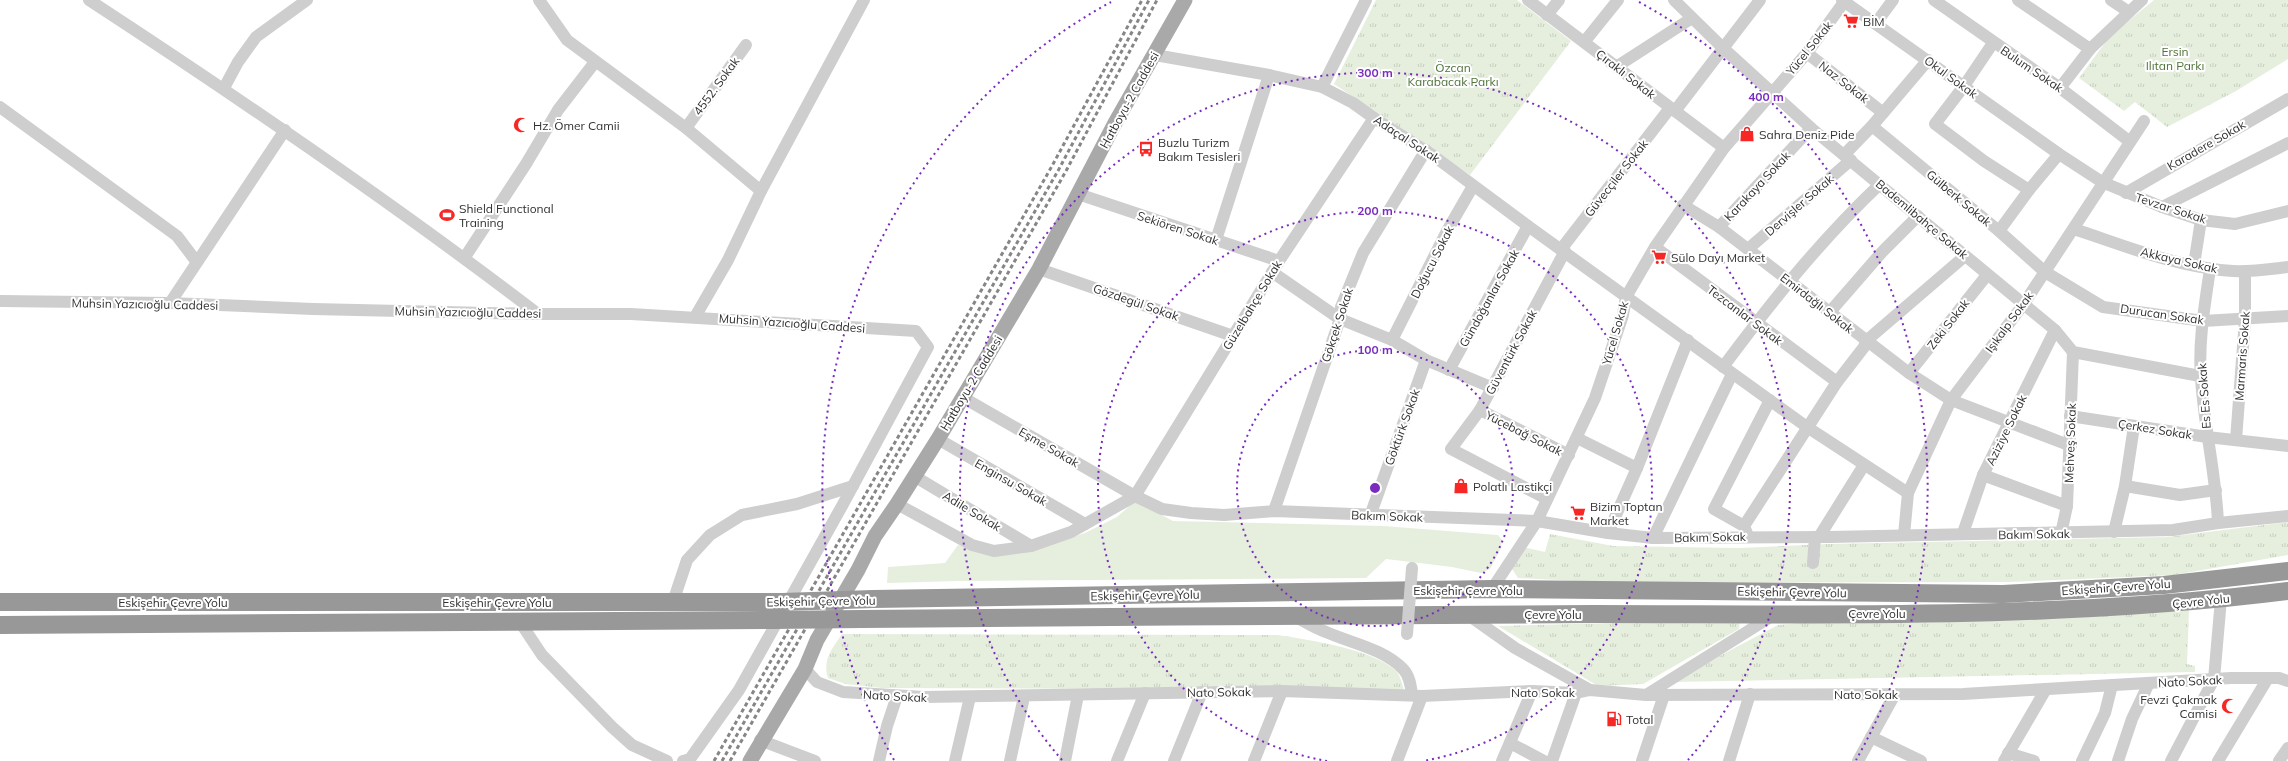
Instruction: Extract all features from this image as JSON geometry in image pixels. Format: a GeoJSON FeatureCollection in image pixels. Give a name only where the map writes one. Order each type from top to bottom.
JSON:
{"type":"FeatureCollection","features":[{"type":"Feature","properties":{"kind":"highway"},"geometry":{"type":"LineString","coordinates":[[2231,577],[2252,569],[2288,561]]}},
{"type":"Feature","properties":{"kind":"highway","name":"Eskişehir Çevre Yolu"},"geometry":{"type":"LineString","coordinates":[[0,602],[782,602],[873,599],[1492,589],[2003,594],[2164,585],[2288,571]]}},
{"type":"Feature","properties":{"kind":"highway","name":"Çevre Yolu"},"geometry":{"type":"LineString","coordinates":[[1466,614],[2003,612],[2170,605],[2288,591]]}},
{"type":"Feature","properties":{"kind":"highway","name":"Eskişehir Çevre Yolu"},"geometry":{"type":"LineString","coordinates":[[0,625],[1296,617],[1466,614]]}},
{"type":"Feature","properties":{"kind":"main road","name":"Hatboyu-2 Caddesi"},"geometry":{"type":"LineString","coordinates":[[755,754],[805,669],[817,640],[858,570],[875,536],[938,439],[1039,269],[1115,123],[1185,0]]}},
{"type":"Feature","properties":{"kind":"street"},"geometry":{"type":"LineString","coordinates":[[89,0],[224,88],[285,130],[465,257],[538,314]]}},
{"type":"Feature","properties":{"kind":"street"},"geometry":{"type":"LineString","coordinates":[[224,88],[238,62],[256,37],[307,0]]}},
{"type":"Feature","properties":{"kind":"street"},"geometry":{"type":"LineString","coordinates":[[539,0],[568,40],[686,128],[761,191]]}},
{"type":"Feature","properties":{"kind":"street"},"geometry":{"type":"LineString","coordinates":[[695,317],[728,260],[761,191],[864,0]]}},
{"type":"Feature","properties":{"kind":"street"},"geometry":{"type":"LineString","coordinates":[[1322,87],[1366,0]]}},
{"type":"Feature","properties":{"kind":"street","name":"Çıraklı Sokak"},"geometry":{"type":"LineString","coordinates":[[1528,0],[1585,41],[1616,67],[1724,148]]}},
{"type":"Feature","properties":{"kind":"street"},"geometry":{"type":"LineString","coordinates":[[1547,15],[1559,0]]}},
{"type":"Feature","properties":{"kind":"street"},"geometry":{"type":"LineString","coordinates":[[1585,41],[1618,0]]}},
{"type":"Feature","properties":{"kind":"street","name":"Bademlibahçe Sokak"},"geometry":{"type":"LineString","coordinates":[[1674,0],[1723,48],[1811,128],[2055,330],[2074,352]]}},
{"type":"Feature","properties":{"kind":"street","name":"Güvecçiler Sokak"},"geometry":{"type":"LineString","coordinates":[[1564,250],[1672,110],[1760,0]]}},
{"type":"Feature","properties":{"kind":"street"},"geometry":{"type":"LineString","coordinates":[[1876,23],[1894,0]]}},
{"type":"Feature","properties":{"kind":"street","name":"Bulum Sokak"},"geometry":{"type":"LineString","coordinates":[[1934,0],[1993,43],[2060,88],[2129,141]]}},
{"type":"Feature","properties":{"kind":"street"},"geometry":{"type":"LineString","coordinates":[[2018,0],[2090,48]]}},
{"type":"Feature","properties":{"kind":"street"},"geometry":{"type":"LineString","coordinates":[[2111,0],[2129,12]]}},
{"type":"Feature","properties":{"kind":"street"},"geometry":{"type":"LineString","coordinates":[[2060,88],[2090,48],[2142,0]]}},
{"type":"Feature","properties":{"kind":"street","name":"Okul Sokak"},"geometry":{"type":"LineString","coordinates":[[1843,1],[2059,154],[2102,182]]}},
{"type":"Feature","properties":{"kind":"street","name":"Yücel Sokak"},"geometry":{"type":"LineString","coordinates":[[1492,589],[1537,521],[1569,455],[1595,398],[1626,297],[1655,247],[1724,148],[1807,52],[1843,1]]}},
{"type":"Feature","properties":{"kind":"street"},"geometry":{"type":"LineString","coordinates":[[1616,67],[1692,18]]}},
{"type":"Feature","properties":{"kind":"street"},"geometry":{"type":"LineString","coordinates":[[1993,43],[1964,86],[1935,124],[1984,162],[2029,190]]}},
{"type":"Feature","properties":{"kind":"street","name":"4552. Sokak"},"geometry":{"type":"LineString","coordinates":[[686,128],[746,44]]}},
{"type":"Feature","properties":{"kind":"street","name":"Naz Sokak"},"geometry":{"type":"LineString","coordinates":[[1807,52],[1882,112]]}},
{"type":"Feature","properties":{"kind":"street","name":"Adaçal Sokak"},"geometry":{"type":"LineString","coordinates":[[1155,55],[1269,75],[1322,87],[1353,102],[1374,118],[1426,150],[1528,226],[1564,250],[1626,297],[1688,340],[1728,371],[1807,427],[1908,493]]}},
{"type":"Feature","properties":{"kind":"street","name":"Dervişler Sokak"},"geometry":{"type":"LineString","coordinates":[[1748,249],[1847,158],[1882,112],[1928,60]]}},
{"type":"Feature","properties":{"kind":"street"},"geometry":{"type":"LineString","coordinates":[[465,257],[526,164],[558,110],[596,62]]}},
{"type":"Feature","properties":{"kind":"street"},"geometry":{"type":"LineString","coordinates":[[1216,240],[1269,75]]}},
{"type":"Feature","properties":{"kind":"street","name":"Karadere Sokak"},"geometry":{"type":"LineString","coordinates":[[2126,193],[2288,99]]}},
{"type":"Feature","properties":{"kind":"street"},"geometry":{"type":"LineString","coordinates":[[0,107],[177,236],[196,262]]}},
{"type":"Feature","properties":{"kind":"street","name":"Güzelbahçe Sokak"},"geometry":{"type":"LineString","coordinates":[[1135,496],[1272,272],[1374,118]]}},
{"type":"Feature","properties":{"kind":"street","name":"Işıkalp Sokak"},"geometry":{"type":"LineString","coordinates":[[1904,535],[1908,493],[1951,400],[2023,305],[2074,229],[2102,182],[2144,120]]}},
{"type":"Feature","properties":{"kind":"street","name":"Gülberk Sokak"},"geometry":{"type":"LineString","coordinates":[[1872,126],[2000,231],[2045,272]]}},
{"type":"Feature","properties":{"kind":"street","name":"Karakaya Sokak"},"geometry":{"type":"LineString","coordinates":[[1719,227],[1811,128]]}},
{"type":"Feature","properties":{"kind":"street"},"geometry":{"type":"LineString","coordinates":[[170,303],[285,130]]}},
{"type":"Feature","properties":{"kind":"street"},"geometry":{"type":"LineString","coordinates":[[2162,207],[2288,143]]}},
{"type":"Feature","properties":{"kind":"street","name":"Gökçek Sokak"},"geometry":{"type":"LineString","coordinates":[[1274,512],[1340,319],[1341,307],[1363,253],[1426,150]]}},
{"type":"Feature","properties":{"kind":"street"},"geometry":{"type":"LineString","coordinates":[[2000,231],[2029,190],[2059,154]]}},
{"type":"Feature","properties":{"kind":"street","name":"Tevzar Sokak"},"geometry":{"type":"LineString","coordinates":[[2102,182],[2162,207],[2201,220],[2235,224],[2288,212]]}},
{"type":"Feature","properties":{"kind":"street"},"geometry":{"type":"LineString","coordinates":[[1653,538],[1728,371],[1755,323],[1788,281],[1839,223],[1880,184]]}},
{"type":"Feature","properties":{"kind":"street","name":"Doğucu Sokak"},"geometry":{"type":"LineString","coordinates":[[1392,340],[1447,231],[1473,186]]}},
{"type":"Feature","properties":{"kind":"street","name":"Sekiören Sokak"},"geometry":{"type":"LineString","coordinates":[[1078,194],[1279,261]]}},
{"type":"Feature","properties":{"kind":"street","name":"Emirdağlı Sokak"},"geometry":{"type":"LineString","coordinates":[[1683,206],[1719,227],[1866,341],[1909,373],[1951,400],[2071,446]]}},
{"type":"Feature","properties":{"kind":"street"},"geometry":{"type":"LineString","coordinates":[[1829,312],[1882,252],[1918,216]]}},
{"type":"Feature","properties":{"kind":"street"},"geometry":{"type":"LineString","coordinates":[[2194,265],[2201,220]]}},
{"type":"Feature","properties":{"kind":"street","name":"Gündoğanlar Sokak"},"geometry":{"type":"LineString","coordinates":[[1449,370],[1528,226]]}},
{"type":"Feature","properties":{"kind":"street","name":"Akkaya Sokak"},"geometry":{"type":"LineString","coordinates":[[2074,229],[2149,255],[2210,269],[2245,271],[2288,267]]}},
{"type":"Feature","properties":{"kind":"street","name":"Tezcanlar Sokak"},"geometry":{"type":"LineString","coordinates":[[1655,247],[1755,323],[1837,382]]}},
{"type":"Feature","properties":{"kind":"street","name":"Güventürk Sokak"},"geometry":{"type":"LineString","coordinates":[[1547,499],[1451,449],[1480,410],[1493,388],[1564,250]]}},
{"type":"Feature","properties":{"kind":"street"},"geometry":{"type":"LineString","coordinates":[[1770,400],[1714,509],[1746,531],[1807,427],[1837,382],[1864,347],[1866,341],[1965,256]]}},
{"type":"Feature","properties":{"kind":"street","name":"Gözdegül Sokak"},"geometry":{"type":"LineString","coordinates":[[1039,269],[1233,336]]}},
{"type":"Feature","properties":{"kind":"street","name":"Es Es Sokak"},"geometry":{"type":"LineString","coordinates":[[2210,269],[2203,321],[2200,376],[2207,438],[2216,490],[2218,523]]}},
{"type":"Feature","properties":{"kind":"street","name":"Marmaris Sokak"},"geometry":{"type":"LineString","coordinates":[[2236,440],[2246,319],[2245,271]]}},
{"type":"Feature","properties":{"kind":"street"},"geometry":{"type":"LineString","coordinates":[[1272,272],[1340,319],[1392,340],[1426,360],[1493,388]]}},
{"type":"Feature","properties":{"kind":"street","name":"Durucan Sokak"},"geometry":{"type":"LineString","coordinates":[[2045,272],[2103,307],[2203,321],[2288,316]]}},
{"type":"Feature","properties":{"kind":"street","name":"Zeki Sokak"},"geometry":{"type":"LineString","coordinates":[[1909,373],[1987,275]]}},
{"type":"Feature","properties":{"kind":"street","name":"Muhsin Yazıcıoğlu Caddesi"},"geometry":{"type":"LineString","coordinates":[[0,301],[170,303],[313,309],[538,314],[631,314],[916,331],[928,347],[853,486]]}},
{"type":"Feature","properties":{"kind":"street","name":"Aziziye Sokak"},"geometry":{"type":"LineString","coordinates":[[1963,533],[1983,475],[2055,330]]}},
{"type":"Feature","properties":{"kind":"street"},"geometry":{"type":"LineString","coordinates":[[1608,533],[1637,468],[1688,340]]}},
{"type":"Feature","properties":{"kind":"street"},"geometry":{"type":"LineString","coordinates":[[2074,352],[2200,376]]}},
{"type":"Feature","properties":{"kind":"street","name":"Mehveş Sokak"},"geometry":{"type":"LineString","coordinates":[[2061,534],[2067,506],[2071,446],[2070,416],[2074,352]]}},
{"type":"Feature","properties":{"kind":"street","name":"Göktürk Sokak"},"geometry":{"type":"LineString","coordinates":[[1370,516],[1426,360]]}},
{"type":"Feature","properties":{"kind":"street","name":"Eşme Sokak"},"geometry":{"type":"LineString","coordinates":[[962,397],[1135,496]]}},
{"type":"Feature","properties":{"kind":"street","name":"Yücebağ Sokak"},"geometry":{"type":"LineString","coordinates":[[1480,410],[1569,455]]}},
{"type":"Feature","properties":{"kind":"street","name":"Çerkez Sokak"},"geometry":{"type":"LineString","coordinates":[[2070,416],[2207,438],[2288,446]]}},
{"type":"Feature","properties":{"kind":"street"},"geometry":{"type":"LineString","coordinates":[[2114,532],[2125,486],[2134,426]]}},
{"type":"Feature","properties":{"kind":"street"},"geometry":{"type":"LineString","coordinates":[[1577,438],[1637,468]]}},
{"type":"Feature","properties":{"kind":"street","name":"Enginsu Sokak"},"geometry":{"type":"LineString","coordinates":[[938,439],[1085,524]]}},
{"type":"Feature","properties":{"kind":"street"},"geometry":{"type":"LineString","coordinates":[[1813,563],[1817,537],[1864,465]]}},
{"type":"Feature","properties":{"kind":"street"},"geometry":{"type":"LineString","coordinates":[[1983,475],[2067,506]]}},
{"type":"Feature","properties":{"kind":"street","name":"Adile Sokak"},"geometry":{"type":"LineString","coordinates":[[914,476],[1031,546]]}},
{"type":"Feature","properties":{"kind":"street"},"geometry":{"type":"LineString","coordinates":[[673,602],[682,580],[687,560],[710,535],[742,515],[797,504],[853,486]]}},
{"type":"Feature","properties":{"kind":"street"},"geometry":{"type":"LineString","coordinates":[[683,761],[690,759],[739,690],[853,486]]}},
{"type":"Feature","properties":{"kind":"street"},"geometry":{"type":"LineString","coordinates":[[2125,486],[2180,495],[2216,490]]}},
{"type":"Feature","properties":{"kind":"street"},"geometry":{"type":"LineString","coordinates":[[897,504],[972,545],[994,551],[1031,546],[1071,532],[1135,496]]}},
{"type":"Feature","properties":{"kind":"street","name":"Bakım Sokak"},"geometry":{"type":"LineString","coordinates":[[1135,496],[1162,509],[1191,513],[1224,514],[1274,512],[1537,521],[1608,533],[1653,538],[1746,531],[1817,537],[1963,533],[2061,534],[2173,530],[2218,523],[2288,516]]}},
{"type":"Feature","properties":{"kind":"street"},"geometry":{"type":"LineString","coordinates":[[1407,634],[1412,568]]}},
{"type":"Feature","properties":{"kind":"street"},"geometry":{"type":"LineString","coordinates":[[2171,761],[2214,679],[2221,599]]}},
{"type":"Feature","properties":{"kind":"street"},"geometry":{"type":"LineString","coordinates":[[1466,614],[1515,648],[1590,690]]}},
{"type":"Feature","properties":{"kind":"street"},"geometry":{"type":"LineString","coordinates":[[1646,695],[1775,614]]}},
{"type":"Feature","properties":{"kind":"street"},"geometry":{"type":"LineString","coordinates":[[1296,617],[1324,632],[1373,650],[1393,661],[1404,670],[1417,696],[1397,761]]}},
{"type":"Feature","properties":{"kind":"street"},"geometry":{"type":"LineString","coordinates":[[520,622],[542,656],[612,727],[632,745],[667,761]]}},
{"type":"Feature","properties":{"kind":"street","name":"Nato Sokak"},"geometry":{"type":"LineString","coordinates":[[805,669],[817,682],[843,692],[897,696],[970,697],[1282,691],[1417,696],[1532,691],[1576,693],[1590,690],[1646,695],[1963,694],[2214,679],[2279,678],[2288,681]]}},
{"type":"Feature","properties":{"kind":"street"},"geometry":{"type":"LineString","coordinates":[[2218,761],[2268,678]]}},
{"type":"Feature","properties":{"kind":"street"},"geometry":{"type":"LineString","coordinates":[[2118,761],[2132,719],[2149,683]]}},
{"type":"Feature","properties":{"kind":"street"},"geometry":{"type":"LineString","coordinates":[[2082,761],[2105,713],[2112,685]]}},
{"type":"Feature","properties":{"kind":"street"},"geometry":{"type":"LineString","coordinates":[[2034,761],[2006,757],[2046,689]]}},
{"type":"Feature","properties":{"kind":"street"},"geometry":{"type":"LineString","coordinates":[[1254,761],[1282,691]]}},
{"type":"Feature","properties":{"kind":"street"},"geometry":{"type":"LineString","coordinates":[[1502,761],[1532,691]]}},
{"type":"Feature","properties":{"kind":"street"},"geometry":{"type":"LineString","coordinates":[[1174,761],[1202,692]]}},
{"type":"Feature","properties":{"kind":"street"},"geometry":{"type":"LineString","coordinates":[[1552,761],[1576,693]]}},
{"type":"Feature","properties":{"kind":"street"},"geometry":{"type":"LineString","coordinates":[[1117,761],[1145,694]]}},
{"type":"Feature","properties":{"kind":"street"},"geometry":{"type":"LineString","coordinates":[[1729,761],[1750,694]]}},
{"type":"Feature","properties":{"kind":"street"},"geometry":{"type":"LineString","coordinates":[[1858,761],[1895,694]]}},
{"type":"Feature","properties":{"kind":"street"},"geometry":{"type":"LineString","coordinates":[[1065,761],[1078,695]]}},
{"type":"Feature","properties":{"kind":"street"},"geometry":{"type":"LineString","coordinates":[[1642,761],[1664,695]]}},
{"type":"Feature","properties":{"kind":"street"},"geometry":{"type":"LineString","coordinates":[[879,761],[887,726],[897,696]]}},
{"type":"Feature","properties":{"kind":"street"},"geometry":{"type":"LineString","coordinates":[[955,761],[970,697]]}},
{"type":"Feature","properties":{"kind":"street"},"geometry":{"type":"LineString","coordinates":[[1010,761],[1024,697]]}},
{"type":"Feature","properties":{"kind":"street"},"geometry":{"type":"LineString","coordinates":[[1870,737],[1921,761]]}},
{"type":"Feature","properties":{"kind":"street"},"geometry":{"type":"LineString","coordinates":[[1510,743],[1544,761]]}},
{"type":"Feature","properties":{"kind":"street"},"geometry":{"type":"LineString","coordinates":[[2279,761],[2288,748]]}},
{"type":"Feature","properties":{"kind":"street"},"geometry":{"type":"LineString","coordinates":[[755,754],[815,761]]}},
{"type":"Feature","properties":{"kind":"green space","name":"Özcan Karabacak Parkı"},"geometry":{"type":"Polygon","coordinates":[[[1376,0],[1517,0],[1571,41],[1470,175],[1334,84],[1376,0]]]}},
{"type":"Feature","properties":{"kind":"green space","name":"Ersin Ilıtan Parkı"},"geometry":{"type":"Polygon","coordinates":[[[2154,0],[2288,0],[2288,59],[2236,91],[2167,127],[2135,102],[2124,111],[2079,78],[2110,36],[2154,0]]]}},
{"type":"Feature","properties":{"kind":"green space"},"geometry":{"type":"Polygon","coordinates":[[[1135,501],[1173,521],[1384,526],[1498,535],[1502,540],[1501,548],[1490,569],[1481,573],[1452,567],[1386,559],[1366,578],[959,581],[887,583],[888,567],[945,563],[958,545],[994,555],[1028,551],[1085,533],[1117,517],[1135,501]]]}},
{"type":"Feature","properties":{"kind":"green space"},"geometry":{"type":"Polygon","coordinates":[[[2288,522],[2288,555],[2174,575],[2009,582],[1617,583],[1518,578],[1510,566],[1523,547],[1545,552],[1550,534],[1613,546],[1739,548],[1828,544],[2167,537],[2288,522]]]}},
{"type":"Feature","properties":{"kind":"green space"},"geometry":{"type":"Polygon","coordinates":[[[2189,610],[2187,664],[2195,666],[2195,672],[1674,682],[1674,680],[1778,625],[1823,621],[2189,610]]]}},
{"type":"Feature","properties":{"kind":"green space"},"geometry":{"type":"Polygon","coordinates":[[[1740,620],[1739,629],[1643,684],[1598,686],[1498,626],[1740,620]]]}},
{"type":"Feature","properties":{"kind":"green space"},"geometry":{"type":"Polygon","coordinates":[[[842,634],[1278,635],[1340,646],[1371,656],[1385,663],[1397,672],[1404,690],[882,688],[846,684],[828,678],[826,672],[827,660],[842,634]]]}},
{"type":"Feature","properties":{"kind":"railway"},"geometry":{"type":"LineString","coordinates":[[714,761],[1052,166],[1142,0]]}},
{"type":"Feature","properties":{"kind":"railway"},"geometry":{"type":"LineString","coordinates":[[722,761],[1059,169],[1149,0]]}},
{"type":"Feature","properties":{"kind":"railway"},"geometry":{"type":"LineString","coordinates":[[730,761],[1066,171],[1157,0]]}},
{"type":"Feature","properties":{"kind":"place","name":"BİM"},"geometry":{"type":"Point","coordinates":[1851,21]}},
{"type":"Feature","properties":{"kind":"place","name":"Hz. Ömer Camii"},"geometry":{"type":"Point","coordinates":[521,125]}},
{"type":"Feature","properties":{"kind":"place","name":"Sahra Deniz Pide"},"geometry":{"type":"Point","coordinates":[1747,134]}},
{"type":"Feature","properties":{"kind":"place","name":"Buzlu Turizm Bakım Tesisleri"},"geometry":{"type":"Point","coordinates":[1146,149]}},
{"type":"Feature","properties":{"kind":"place","name":"Shield Functional Training"},"geometry":{"type":"Point","coordinates":[447,215]}},
{"type":"Feature","properties":{"kind":"place","name":"Sülo Dayı Market"},"geometry":{"type":"Point","coordinates":[1659,257]}},
{"type":"Feature","properties":{"kind":"place","name":"Polatlı Lastikçi"},"geometry":{"type":"Point","coordinates":[1461,486]}},
{"type":"Feature","properties":{"kind":"place","name":"Bizim Toptan Market"},"geometry":{"type":"Point","coordinates":[1578,513]}},
{"type":"Feature","properties":{"kind":"place","name":"Fevzi Çakmak Camisi"},"geometry":{"type":"Point","coordinates":[2229,706]}},
{"type":"Feature","properties":{"kind":"place","name":"Total"},"geometry":{"type":"Point","coordinates":[1614,719]}}]}
